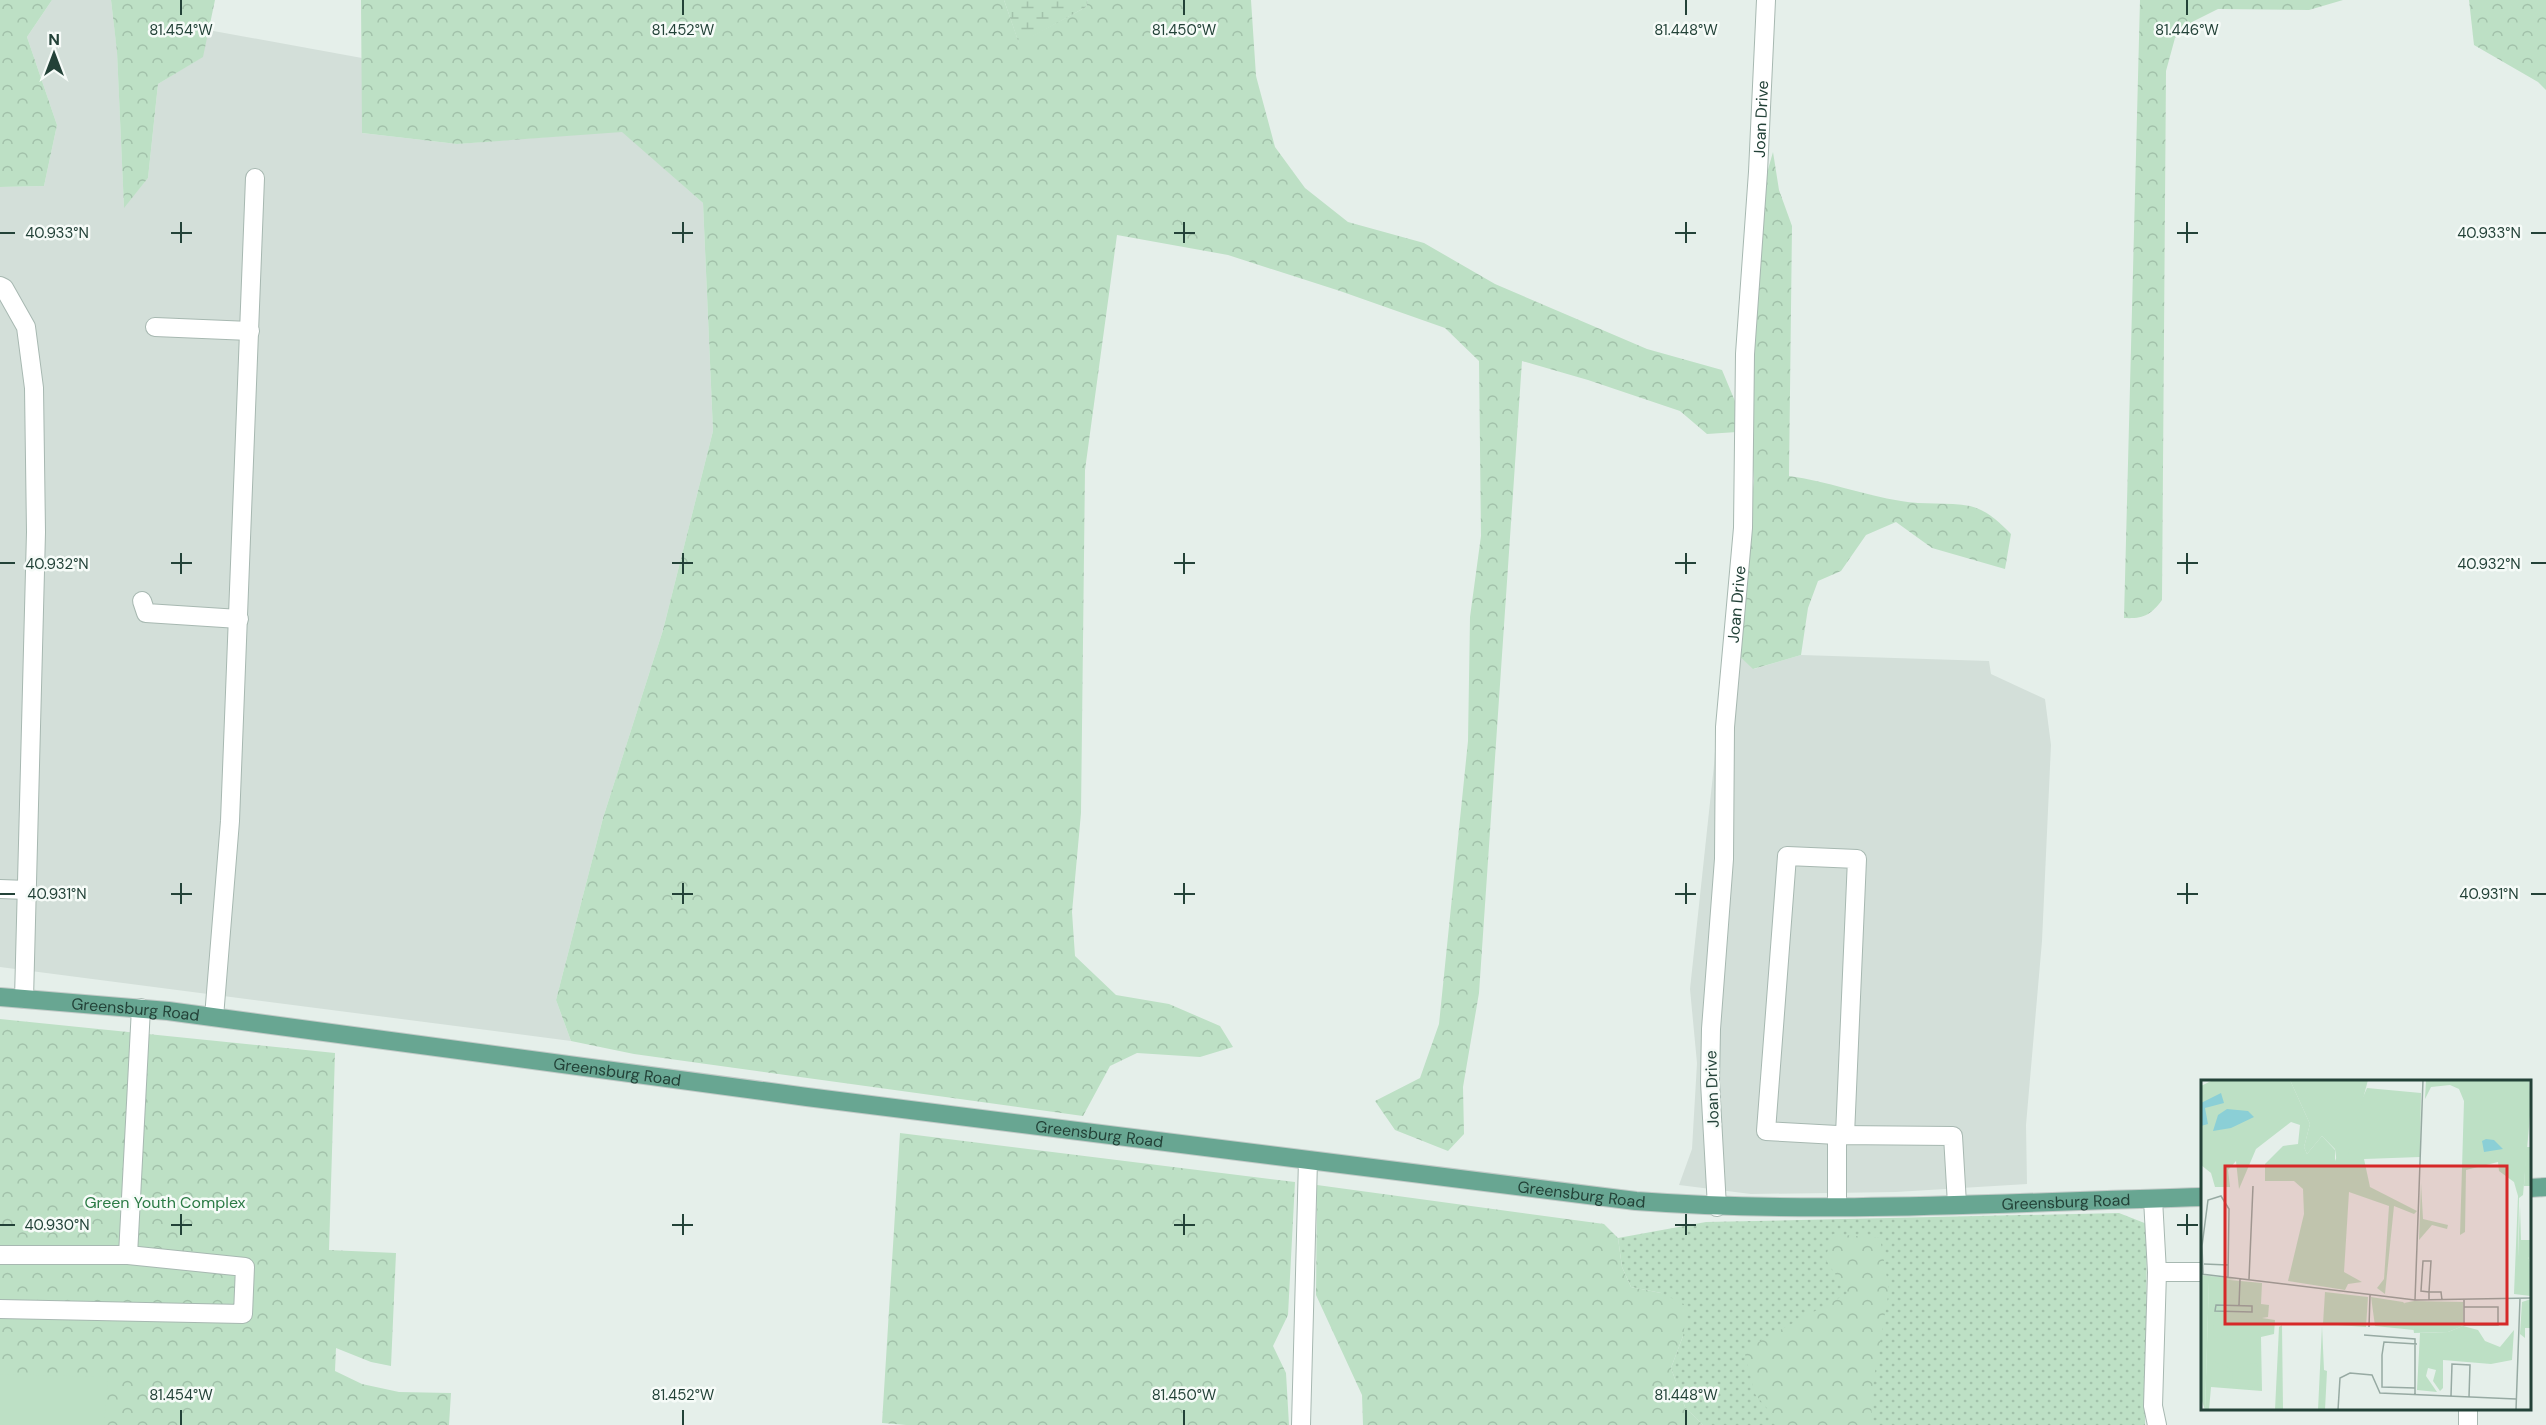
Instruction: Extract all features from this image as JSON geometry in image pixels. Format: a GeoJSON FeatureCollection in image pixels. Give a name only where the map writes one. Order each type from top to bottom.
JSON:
{"type":"FeatureCollection","features":[{"type":"Feature","properties":{"kind":"main road","name":"Greensburg Road"},"geometry":{"type":"LineString","coordinates":[[0,997],[141,1008],[214,1017],[440,1046],[547,1064],[1624,1200],[1717,1207],[1837,1207],[2201,1197]]}},
{"type":"Feature","properties":{"kind":"main road"},"geometry":{"type":"LineString","coordinates":[[2531,1188],[2546,1187]]}},
{"type":"Feature","properties":{"kind":"lane","name":"Joan Drive"},"geometry":{"type":"LineString","coordinates":[[1717,1207],[1710,1082],[1711,1017],[1724,859],[1725,727],[1743,528],[1745,354],[1758,171],[1766,0]]}},
{"type":"Feature","properties":{"kind":"lane"},"geometry":{"type":"LineString","coordinates":[[214,1017],[230,821],[255,178]]}},
{"type":"Feature","properties":{"kind":"lane"},"geometry":{"type":"LineString","coordinates":[[0,286],[4,288],[26,327],[34,388],[36,532],[24,999]]}},
{"type":"Feature","properties":{"kind":"lane"},"geometry":{"type":"LineString","coordinates":[[155,327],[250,331]]}},
{"type":"Feature","properties":{"kind":"lane"},"geometry":{"type":"LineString","coordinates":[[142,601],[146,613],[239,619]]}},
{"type":"Feature","properties":{"kind":"lane"},"geometry":{"type":"LineString","coordinates":[[1837,1207],[1841,1135],[1857,859],[1787,856],[1766,1131],[1841,1135],[1953,1136],[1957,1204]]}},
{"type":"Feature","properties":{"kind":"lane"},"geometry":{"type":"LineString","coordinates":[[0,889],[27,890]]}},
{"type":"Feature","properties":{"kind":"lane"},"geometry":{"type":"LineString","coordinates":[[128,1255],[141,1008]]}},
{"type":"Feature","properties":{"kind":"lane"},"geometry":{"type":"LineString","coordinates":[[1301,1425],[1308,1160]]}},
{"type":"Feature","properties":{"kind":"lane"},"geometry":{"type":"LineString","coordinates":[[2153,1199],[2157,1272],[2153,1406],[2157,1425]]}},
{"type":"Feature","properties":{"kind":"lane"},"geometry":{"type":"LineString","coordinates":[[0,1254],[128,1255],[245,1267],[243,1314],[0,1309]]}},
{"type":"Feature","properties":{"kind":"lane"},"geometry":{"type":"LineString","coordinates":[[2157,1272],[2201,1272]]}},
{"type":"Feature","properties":{"kind":"shaded area"},"geometry":{"type":"Polygon","coordinates":[[[52,0],[111,0],[117,51],[124,207],[148,178],[158,84],[202,57],[208,30],[362,58],[362,133],[457,144],[622,131],[703,203],[713,431],[663,630],[603,818],[556,1000],[571,1041],[0,967],[0,187],[44,186],[57,125],[27,37],[52,0]]]}},
{"type":"Feature","properties":{"kind":"shaded area"},"geometry":{"type":"Polygon","coordinates":[[[1737,654],[1754,669],[1801,655],[1989,661],[1991,674],[2045,699],[2051,745],[2042,941],[2026,1125],[2027,1184],[1896,1192],[1751,1194],[1679,1185],[1692,1149],[1697,1063],[1690,989],[1714,765],[1722,659],[1737,654]]]}},
{"type":"Feature","properties":{"kind":"green space"},"geometry":{"type":"Polygon","coordinates":[[[0,0],[52,0],[27,37],[57,125],[44,186],[0,187],[0,0]]]}},
{"type":"Feature","properties":{"kind":"green space"},"geometry":{"type":"Polygon","coordinates":[[[111,0],[215,0],[203,57],[158,84],[148,178],[124,208],[117,52],[111,0]]]}},
{"type":"Feature","properties":{"kind":"green space"},"geometry":{"type":"Polygon","coordinates":[[[361,0],[1004,0],[1019,43],[1086,7],[1088,0],[1251,0],[1256,76],[1275,147],[1305,188],[1348,222],[1424,243],[1495,284],[1647,349],[1722,370],[1737,406],[1737,432],[1707,434],[1680,411],[1522,361],[1479,993],[1463,1087],[1464,1134],[1448,1151],[1395,1130],[1375,1101],[1420,1078],[1439,1024],[1468,741],[1470,617],[1481,536],[1479,361],[1445,328],[1340,291],[1228,255],[1117,235],[1085,470],[1081,813],[1072,912],[1075,956],[1116,995],[1169,1004],[1220,1026],[1233,1047],[1200,1057],[1137,1053],[1110,1066],[1083,1116],[634,1054],[571,1041],[556,1000],[603,818],[663,630],[713,431],[703,203],[622,132],[457,144],[362,133],[361,0]]]}},
{"type":"Feature","properties":{"kind":"green space"},"geometry":{"type":"Polygon","coordinates":[[[1004,0],[1088,0],[1086,7],[1019,44],[1004,0]]]}},
{"type":"Feature","properties":{"kind":"green space"},"geometry":{"type":"Polygon","coordinates":[[[2140,0],[2343,0],[2309,10],[2218,9],[2194,21],[2175,38],[2166,71],[2162,600],[2146,615],[2124,618],[2140,0]]]}},
{"type":"Feature","properties":{"kind":"green space"},"geometry":{"type":"Polygon","coordinates":[[[2469,0],[2546,0],[2546,90],[2538,82],[2474,45],[2469,0]]]}},
{"type":"Feature","properties":{"kind":"green space"},"geometry":{"type":"Polygon","coordinates":[[[1773,152],[1779,190],[1792,226],[1789,476],[1901,501],[1970,506],[1987,513],[2011,534],[2005,569],[1932,548],[1896,522],[1866,535],[1841,571],[1818,581],[1808,608],[1801,655],[1753,669],[1737,654],[1743,567],[1754,481],[1745,354],[1756,192],[1767,173],[1773,152]]]}},
{"type":"Feature","properties":{"kind":"green space","name":"Green Youth Complex"},"geometry":{"type":"Polygon","coordinates":[[[0,1019],[335,1053],[329,1250],[396,1253],[391,1366],[371,1362],[336,1348],[335,1371],[362,1384],[399,1392],[451,1393],[449,1425],[0,1425],[0,1019]]]}},
{"type":"Feature","properties":{"kind":"green space"},"geometry":{"type":"Polygon","coordinates":[[[900,1133],[1295,1182],[1288,1315],[1273,1346],[1286,1373],[1289,1425],[906,1425],[882,1423],[900,1133]]]}},
{"type":"Feature","properties":{"kind":"green space"},"geometry":{"type":"Polygon","coordinates":[[[1317,1185],[1604,1224],[1618,1238],[1622,1267],[1631,1287],[1661,1293],[1688,1306],[1683,1336],[1671,1368],[1685,1407],[1703,1425],[1363,1425],[1362,1395],[1316,1295],[1317,1185]]]}},
{"type":"Feature","properties":{"kind":"green space"},"geometry":{"type":"Polygon","coordinates":[[[2119,1213],[2147,1224],[2145,1425],[1703,1425],[1685,1407],[1671,1368],[1683,1336],[1661,1293],[1631,1287],[1622,1267],[1618,1238],[1706,1222],[2119,1213]]]}},
{"type":"Feature","properties":{"kind":"green space"},"geometry":{"type":"Polygon","coordinates":[[[1833,1234],[1880,1238],[1889,1290],[1871,1395],[1872,1425],[1781,1425],[1755,1394],[1744,1350],[1848,1293],[1825,1259],[1833,1234]]]}},
{"type":"Feature","properties":{"kind":"green space"},"geometry":{"type":"Polygon","coordinates":[[[0,1374],[108,1377],[104,1425],[0,1425],[0,1374]]]}}]}
